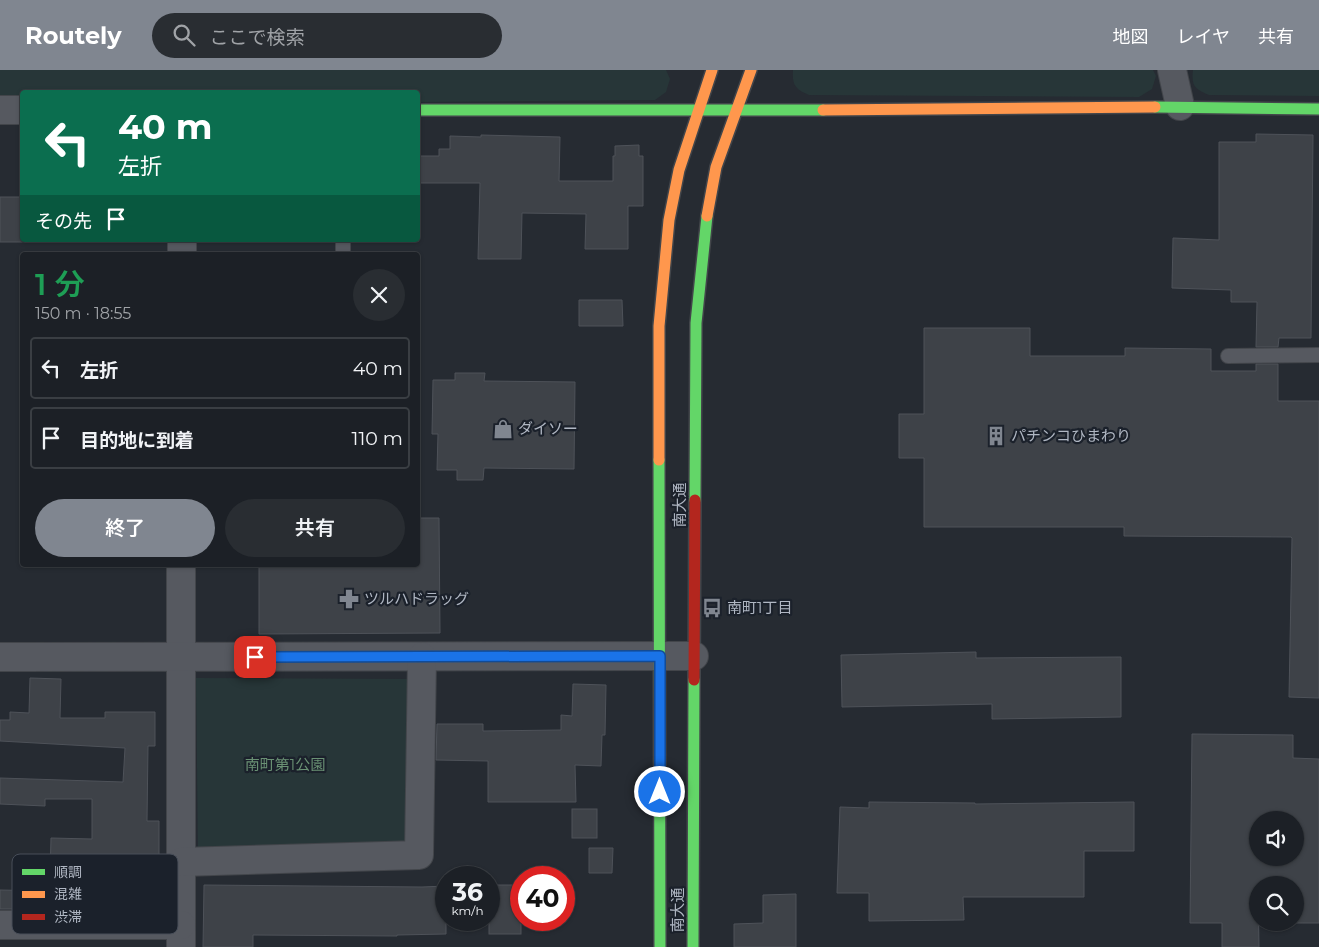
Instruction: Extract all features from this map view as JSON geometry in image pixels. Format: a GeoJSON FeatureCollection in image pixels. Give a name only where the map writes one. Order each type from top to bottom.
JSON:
{"type":"FeatureCollection","features":[{"type":"Feature","properties":{"kind":"street","name":"南大通"},"geometry":{"type":"LineString","coordinates":[[660,947],[658,326],[669,220],[679,170],[712,70]]}},
{"type":"Feature","properties":{"kind":"street","name":"南大通"},"geometry":{"type":"LineString","coordinates":[[693,947],[696,323],[707,217],[716,167],[751,70]]}},
{"type":"Feature","properties":{"kind":"street"},"geometry":{"type":"LineString","coordinates":[[1172,70],[1180,106]]}},
{"type":"Feature","properties":{"kind":"street"},"geometry":{"type":"LineString","coordinates":[[420,110],[736,111],[1180,106],[1319,109]]}},
{"type":"Feature","properties":{"kind":"street"},"geometry":{"type":"LineString","coordinates":[[0,110],[20,110]]}},
{"type":"Feature","properties":{"kind":"street"},"geometry":{"type":"LineString","coordinates":[[71,934],[181,936],[181,567]]}},
{"type":"Feature","properties":{"kind":"street"},"geometry":{"type":"LineString","coordinates":[[180,862],[419,856],[422,656]]}},
{"type":"Feature","properties":{"kind":"street"},"geometry":{"type":"LineString","coordinates":[[0,657],[694,656]]}},
{"type":"Feature","properties":{"kind":"lane"},"geometry":{"type":"LineString","coordinates":[[1228,356],[1319,355]]}},
{"type":"Feature","properties":{"kind":"green space"},"geometry":{"type":"Polygon","coordinates":[[[0,70],[666,70],[670,79],[666,92],[655,100],[420,102],[420,90],[20,90],[20,103],[0,103],[0,70]]]}},
{"type":"Feature","properties":{"kind":"green space"},"geometry":{"type":"Polygon","coordinates":[[[793,70],[1153,70],[1156,76],[1152,89],[1139,97],[809,95],[800,91],[795,86],[793,70]]]}},
{"type":"Feature","properties":{"kind":"green space"},"geometry":{"type":"Polygon","coordinates":[[[1193,70],[1319,70],[1319,96],[1209,95],[1200,91],[1193,83],[1193,70]]]}},
{"type":"Feature","properties":{"kind":"green space","name":"南町第1公園"},"geometry":{"type":"Polygon","coordinates":[[[196,678],[412,679],[410,849],[198,854],[196,678]]]}},
{"type":"Feature","properties":{"kind":"building"},"geometry":{"type":"Polygon","coordinates":[[[1256,134],[1313,135],[1311,338],[1279,338],[1278,347],[1256,347],[1257,302],[1231,302],[1231,290],[1172,288],[1173,238],[1219,240],[1219,142],[1256,142],[1256,134]]]}},
{"type":"Feature","properties":{"kind":"building"},"geometry":{"type":"Polygon","coordinates":[[[481,135],[560,137],[559,181],[613,181],[615,146],[639,145],[639,156],[643,156],[643,206],[628,206],[628,249],[585,249],[586,214],[522,213],[521,259],[478,259],[480,183],[420,183],[420,156],[439,156],[439,149],[450,149],[450,136],[481,137],[481,135]]]}},
{"type":"Feature","properties":{"kind":"building"},"geometry":{"type":"Polygon","coordinates":[[[0,197],[20,197],[20,242],[0,242],[0,197]]]}},
{"type":"Feature","properties":{"kind":"building"},"geometry":{"type":"Polygon","coordinates":[[[579,300],[622,300],[623,326],[579,326],[579,300]]]}},
{"type":"Feature","properties":{"kind":"building"},"geometry":{"type":"Polygon","coordinates":[[[924,328],[1030,328],[1030,356],[1125,356],[1125,348],[1211,349],[1211,371],[1256,371],[1256,364],[1278,364],[1278,401],[1319,401],[1319,698],[1289,697],[1291,537],[1124,536],[1124,527],[924,527],[924,458],[899,458],[899,414],[924,414],[924,328]]]}},
{"type":"Feature","properties":{"kind":"building","name":"ダイソー"},"geometry":{"type":"Polygon","coordinates":[[[455,373],[485,373],[484,381],[575,382],[574,469],[484,468],[483,480],[457,480],[457,470],[437,470],[438,434],[432,434],[433,380],[455,380],[455,373]]]}},
{"type":"Feature","properties":{"kind":"building","name":"ツルハドラッグ"},"geometry":{"type":"Polygon","coordinates":[[[420,518],[439,518],[440,633],[259,634],[259,567],[420,567],[420,518]]]}},
{"type":"Feature","properties":{"kind":"building"},"geometry":{"type":"Polygon","coordinates":[[[976,652],[976,658],[1121,657],[1121,717],[992,719],[992,704],[842,707],[841,655],[976,652]]]}},
{"type":"Feature","properties":{"kind":"building"},"geometry":{"type":"Polygon","coordinates":[[[30,678],[61,679],[60,718],[105,718],[105,712],[155,712],[155,746],[148,746],[147,821],[159,821],[159,854],[51,854],[51,838],[92,839],[92,799],[45,799],[45,806],[0,804],[0,778],[123,782],[125,748],[0,741],[0,720],[10,720],[10,712],[29,713],[30,678]]]}},
{"type":"Feature","properties":{"kind":"building"},"geometry":{"type":"Polygon","coordinates":[[[573,684],[606,685],[605,735],[602,735],[601,766],[575,765],[576,802],[488,802],[488,761],[436,760],[437,724],[483,724],[483,731],[561,730],[561,715],[572,716],[573,684]]]}},
{"type":"Feature","properties":{"kind":"building"},"geometry":{"type":"Polygon","coordinates":[[[1192,734],[1293,735],[1293,758],[1319,759],[1319,923],[1304,923],[1304,876],[1249,876],[1249,931],[1259,931],[1259,947],[1222,947],[1222,923],[1190,923],[1192,734]]]}},
{"type":"Feature","properties":{"kind":"building"},"geometry":{"type":"Polygon","coordinates":[[[869,802],[975,804],[1134,802],[1134,851],[1084,851],[1084,897],[963,897],[964,920],[869,921],[869,893],[837,893],[840,807],[869,808],[869,802]]]}},
{"type":"Feature","properties":{"kind":"building"},"geometry":{"type":"Polygon","coordinates":[[[572,809],[597,809],[597,838],[572,838],[572,809]]]}},
{"type":"Feature","properties":{"kind":"building"},"geometry":{"type":"Polygon","coordinates":[[[589,848],[613,848],[612,873],[589,873],[589,848]]]}},
{"type":"Feature","properties":{"kind":"building"},"geometry":{"type":"Polygon","coordinates":[[[204,885],[435,886],[435,931],[446,931],[446,934],[397,936],[253,935],[253,947],[203,947],[204,885]]]}},
{"type":"Feature","properties":{"kind":"building"},"geometry":{"type":"Polygon","coordinates":[[[500,885],[510,885],[510,931],[521,931],[521,934],[489,934],[489,931],[500,931],[500,885]]]}},
{"type":"Feature","properties":{"kind":"building"},"geometry":{"type":"Polygon","coordinates":[[[0,890],[12,890],[12,909],[0,909],[0,890]]]}},
{"type":"Feature","properties":{"kind":"building"},"geometry":{"type":"Polygon","coordinates":[[[796,894],[796,947],[734,947],[734,924],[763,923],[763,895],[796,894]]]}},
{"type":"Feature","properties":{"kind":"traffic: fast"},"geometry":{"type":"LineString","coordinates":[[1155,107],[1319,109]]}},
{"type":"Feature","properties":{"kind":"traffic: fast"},"geometry":{"type":"LineString","coordinates":[[420,110],[823,110]]}},
{"type":"Feature","properties":{"kind":"traffic: fast"},"geometry":{"type":"LineString","coordinates":[[695,500],[696,323],[707,216]]}},
{"type":"Feature","properties":{"kind":"traffic: fast"},"geometry":{"type":"LineString","coordinates":[[659,460],[660,947]]}},
{"type":"Feature","properties":{"kind":"traffic: fast"},"geometry":{"type":"LineString","coordinates":[[693,947],[694,680]]}},
{"type":"Feature","properties":{"kind":"traffic: slow"},"geometry":{"type":"LineString","coordinates":[[659,460],[659,326],[669,220],[679,170],[712,70]]}},
{"type":"Feature","properties":{"kind":"traffic: slow"},"geometry":{"type":"LineString","coordinates":[[707,216],[716,167],[751,70]]}},
{"type":"Feature","properties":{"kind":"traffic: slow"},"geometry":{"type":"LineString","coordinates":[[823,110],[1155,107]]}},
{"type":"Feature","properties":{"kind":"traffic: jam"},"geometry":{"type":"LineString","coordinates":[[694,680],[695,500]]}},
{"type":"Feature","properties":{"kind":"place","name":"ダイソー"},"geometry":{"type":"Point","coordinates":[503,429]}},
{"type":"Feature","properties":{"kind":"place","name":"パチンコひまわり"},"geometry":{"type":"Point","coordinates":[996,436]}},
{"type":"Feature","properties":{"kind":"place","name":"ツルハドラッグ"},"geometry":{"type":"Point","coordinates":[349,599]}},
{"type":"Feature","properties":{"kind":"place","name":"南町1丁目"},"geometry":{"type":"Point","coordinates":[712,608]}},
{"type":"Feature","properties":{"kind":"route"},"geometry":{"type":"LineString","coordinates":[[255,657],[660,656],[660,792]]}}]}
